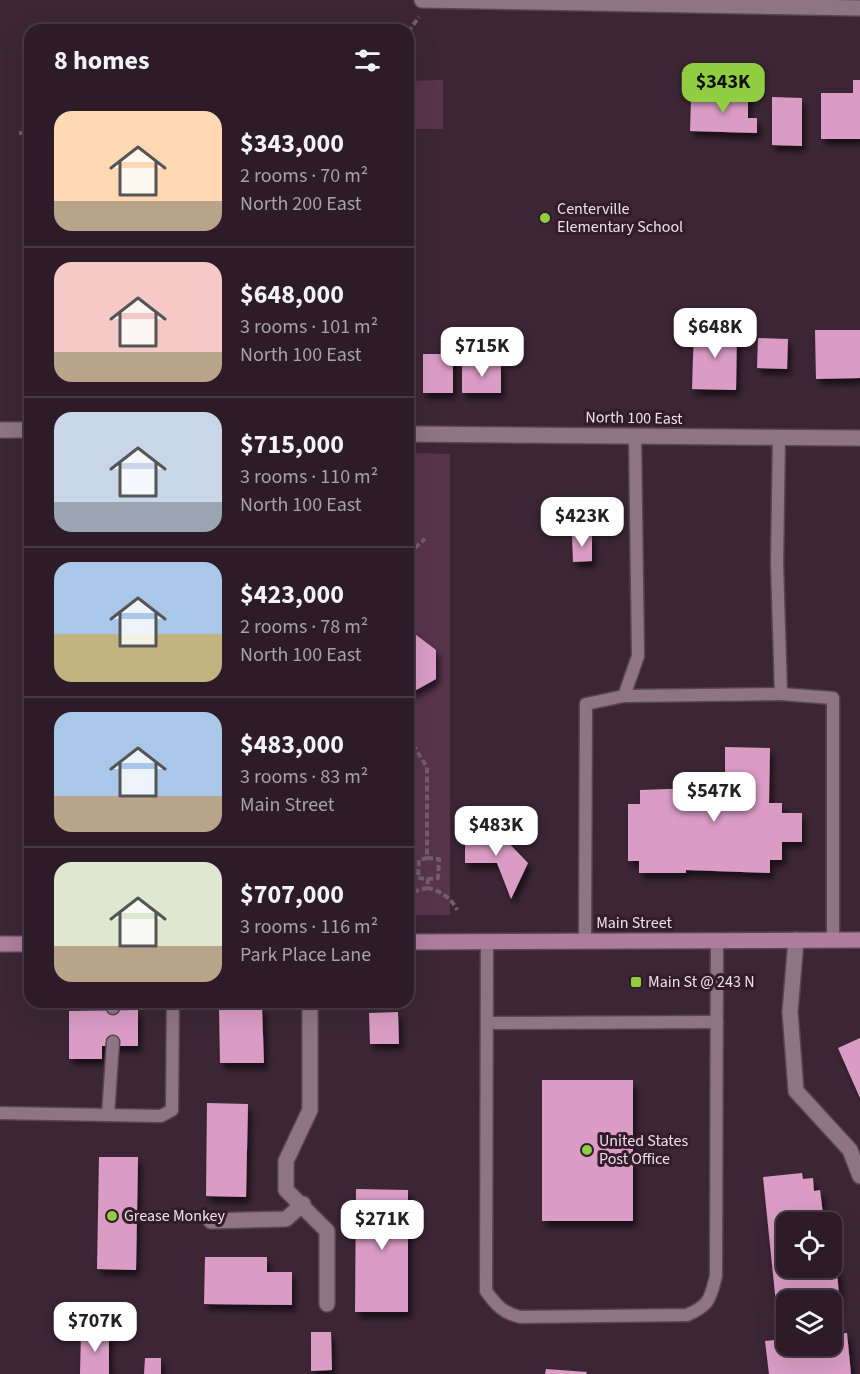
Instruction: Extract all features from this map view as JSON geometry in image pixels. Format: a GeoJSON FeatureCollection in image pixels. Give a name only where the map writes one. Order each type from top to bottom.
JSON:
{"type":"FeatureCollection","features":[{"type":"Feature","properties":{"kind":"main road","name":"Main Street"},"geometry":{"type":"LineString","coordinates":[[414,942],[860,940]]}},
{"type":"Feature","properties":{"kind":"main road"},"geometry":{"type":"LineString","coordinates":[[0,944],[24,944]]}},
{"type":"Feature","properties":{"kind":"street"},"geometry":{"type":"LineString","coordinates":[[421,6],[860,8]]}},
{"type":"Feature","properties":{"kind":"street"},"geometry":{"type":"LineString","coordinates":[[0,430],[24,430]]}},
{"type":"Feature","properties":{"kind":"street","name":"North 100 East"},"geometry":{"type":"LineString","coordinates":[[414,434],[860,438]]}},
{"type":"Feature","properties":{"kind":"street"},"geometry":{"type":"LineString","coordinates":[[796,940],[790,1012],[796,1090],[855,1148],[860,1176]]}},
{"type":"Feature","properties":{"kind":"street"},"geometry":{"type":"LineString","coordinates":[[310,1008],[310,1110],[286,1161],[286,1190],[303,1204],[327,1231],[327,1304]]}},
{"type":"Feature","properties":{"kind":"street"},"geometry":{"type":"LineString","coordinates":[[211,1221],[286,1219],[303,1204]]}},
{"type":"Feature","properties":{"kind":"lane"},"geometry":{"type":"LineString","coordinates":[[624,696],[638,656],[635,436]]}},
{"type":"Feature","properties":{"kind":"lane"},"geometry":{"type":"LineString","coordinates":[[779,437],[777,564],[781,694]]}},
{"type":"Feature","properties":{"kind":"lane"},"geometry":{"type":"LineString","coordinates":[[585,941],[586,704],[624,696],[781,694],[833,698],[833,940]]}},
{"type":"Feature","properties":{"kind":"lane"},"geometry":{"type":"LineString","coordinates":[[487,942],[486,1291],[495,1304],[507,1314],[520,1317],[687,1315],[701,1309],[709,1300],[716,1276],[717,940]]}},
{"type":"Feature","properties":{"kind":"lane"},"geometry":{"type":"LineString","coordinates":[[0,1113],[161,1116],[172,1110],[173,1008]]}},
{"type":"Feature","properties":{"kind":"lane"},"geometry":{"type":"LineString","coordinates":[[487,1023],[717,1022]]}},
{"type":"Feature","properties":{"kind":"lane"},"geometry":{"type":"LineString","coordinates":[[108,1115],[113,1042]]}},
{"type":"Feature","properties":{"kind":"path"},"geometry":{"type":"LineString","coordinates":[[412,24],[421,6]]}},
{"type":"Feature","properties":{"kind":"path"},"geometry":{"type":"LineString","coordinates":[[19,133],[24,133]]}},
{"type":"Feature","properties":{"kind":"path"},"geometry":{"type":"LineString","coordinates":[[414,549],[425,539]]}},
{"type":"Feature","properties":{"kind":"path"},"geometry":{"type":"LineString","coordinates":[[414,746],[427,767],[427,858]]}},
{"type":"Feature","properties":{"kind":"path"},"geometry":{"type":"LineString","coordinates":[[427,858],[439,859],[438,878],[418,878],[419,860],[427,858]]}},
{"type":"Feature","properties":{"kind":"path"},"geometry":{"type":"LineString","coordinates":[[427,888],[428,879]]}},
{"type":"Feature","properties":{"kind":"path"},"geometry":{"type":"LineString","coordinates":[[414,891],[427,888],[435,889],[453,902],[458,910]]}},
{"type":"Feature","properties":{"kind":"shaded area"},"geometry":{"type":"Polygon","coordinates":[[[443,80],[443,129],[414,129],[414,81],[443,80]]]}},
{"type":"Feature","properties":{"kind":"shaded area"},"geometry":{"type":"Polygon","coordinates":[[[414,453],[450,454],[450,915],[414,915],[414,453]]]}},
{"type":"Feature","properties":{"kind":"building"},"geometry":{"type":"Polygon","coordinates":[[[853,80],[860,80],[860,139],[821,139],[821,93],[853,93],[853,80]]]}},
{"type":"Feature","properties":{"kind":"building"},"geometry":{"type":"Polygon","coordinates":[[[717,89],[748,90],[748,118],[757,118],[757,133],[690,131],[691,100],[717,100],[717,89]]]}},
{"type":"Feature","properties":{"kind":"building"},"geometry":{"type":"Polygon","coordinates":[[[772,97],[802,98],[802,146],[772,145],[772,97]]]}},
{"type":"Feature","properties":{"kind":"building"},"geometry":{"type":"Polygon","coordinates":[[[694,327],[737,328],[736,390],[692,389],[694,327]]]}},
{"type":"Feature","properties":{"kind":"building"},"geometry":{"type":"Polygon","coordinates":[[[815,330],[860,330],[860,378],[816,379],[815,330]]]}},
{"type":"Feature","properties":{"kind":"building"},"geometry":{"type":"Polygon","coordinates":[[[758,338],[788,339],[787,369],[757,368],[758,338]]]}},
{"type":"Feature","properties":{"kind":"building"},"geometry":{"type":"Polygon","coordinates":[[[423,354],[453,354],[453,393],[423,393],[423,354]]]}},
{"type":"Feature","properties":{"kind":"building"},"geometry":{"type":"Polygon","coordinates":[[[462,362],[501,362],[501,393],[462,393],[462,362]]]}},
{"type":"Feature","properties":{"kind":"building"},"geometry":{"type":"Polygon","coordinates":[[[592,534],[592,561],[573,562],[572,535],[592,534]]]}},
{"type":"Feature","properties":{"kind":"building"},"geometry":{"type":"Polygon","coordinates":[[[414,633],[436,650],[436,679],[414,691],[414,633]]]}},
{"type":"Feature","properties":{"kind":"building"},"geometry":{"type":"Polygon","coordinates":[[[725,747],[770,748],[769,803],[782,803],[782,813],[802,813],[802,842],[782,842],[782,860],[770,860],[770,873],[686,870],[686,873],[639,873],[639,861],[628,861],[628,804],[640,804],[640,790],[725,787],[725,747]]]}},
{"type":"Feature","properties":{"kind":"building"},"geometry":{"type":"Polygon","coordinates":[[[465,834],[500,834],[528,863],[511,899],[497,863],[465,863],[465,834]]]}},
{"type":"Feature","properties":{"kind":"building"},"geometry":{"type":"Polygon","coordinates":[[[219,1008],[262,1008],[264,1063],[220,1063],[219,1008]]]}},
{"type":"Feature","properties":{"kind":"building"},"geometry":{"type":"Polygon","coordinates":[[[138,1010],[138,1046],[102,1046],[102,1059],[69,1059],[69,1011],[138,1010]]]}},
{"type":"Feature","properties":{"kind":"building"},"geometry":{"type":"Polygon","coordinates":[[[398,1012],[399,1044],[370,1044],[369,1013],[398,1012]]]}},
{"type":"Feature","properties":{"kind":"building"},"geometry":{"type":"Polygon","coordinates":[[[860,1038],[860,1098],[838,1048],[860,1038]]]}},
{"type":"Feature","properties":{"kind":"building","name":"United States Post Office"},"geometry":{"type":"Polygon","coordinates":[[[542,1080],[633,1080],[633,1221],[542,1221],[542,1080]]]}},
{"type":"Feature","properties":{"kind":"building"},"geometry":{"type":"Polygon","coordinates":[[[207,1103],[248,1104],[246,1197],[206,1196],[207,1103]]]}},
{"type":"Feature","properties":{"kind":"building"},"geometry":{"type":"Polygon","coordinates":[[[99,1157],[138,1157],[136,1270],[97,1269],[99,1157]]]}},
{"type":"Feature","properties":{"kind":"building"},"geometry":{"type":"Polygon","coordinates":[[[802,1173],[803,1179],[813,1178],[814,1191],[820,1190],[823,1212],[776,1212],[776,1278],[838,1278],[839,1290],[776,1290],[776,1303],[763,1177],[802,1173]]]}},
{"type":"Feature","properties":{"kind":"building"},"geometry":{"type":"Polygon","coordinates":[[[356,1189],[408,1190],[408,1312],[355,1312],[356,1189]]]}},
{"type":"Feature","properties":{"kind":"building"},"geometry":{"type":"Polygon","coordinates":[[[205,1257],[267,1257],[267,1272],[292,1272],[292,1305],[204,1304],[205,1257]]]}},
{"type":"Feature","properties":{"kind":"building"},"geometry":{"type":"Polygon","coordinates":[[[81,1331],[109,1331],[109,1374],[80,1374],[81,1331]]]}},
{"type":"Feature","properties":{"kind":"building"},"geometry":{"type":"Polygon","coordinates":[[[311,1332],[331,1332],[332,1370],[311,1371],[311,1332]]]}},
{"type":"Feature","properties":{"kind":"building"},"geometry":{"type":"Polygon","coordinates":[[[842,1333],[847,1333],[851,1374],[769,1374],[765,1341],[776,1340],[776,1356],[842,1356],[842,1333]]]}},
{"type":"Feature","properties":{"kind":"building"},"geometry":{"type":"Polygon","coordinates":[[[145,1358],[161,1358],[161,1374],[144,1374],[145,1358]]]}},
{"type":"Feature","properties":{"kind":"building"},"geometry":{"type":"Polygon","coordinates":[[[546,1369],[587,1372],[586,1374],[545,1374],[546,1369]]]}},
{"type":"Feature","properties":{"kind":"place","name":"Centerville Elementary School"},"geometry":{"type":"Point","coordinates":[545,218]}},
{"type":"Feature","properties":{"kind":"place","name":"Main St @ 243 N"},"geometry":{"type":"Point","coordinates":[636,982]}},
{"type":"Feature","properties":{"kind":"place","name":"United States Post Office"},"geometry":{"type":"Point","coordinates":[587,1150]}},
{"type":"Feature","properties":{"kind":"place","name":"Grease Monkey"},"geometry":{"type":"Point","coordinates":[112,1216]}}]}
